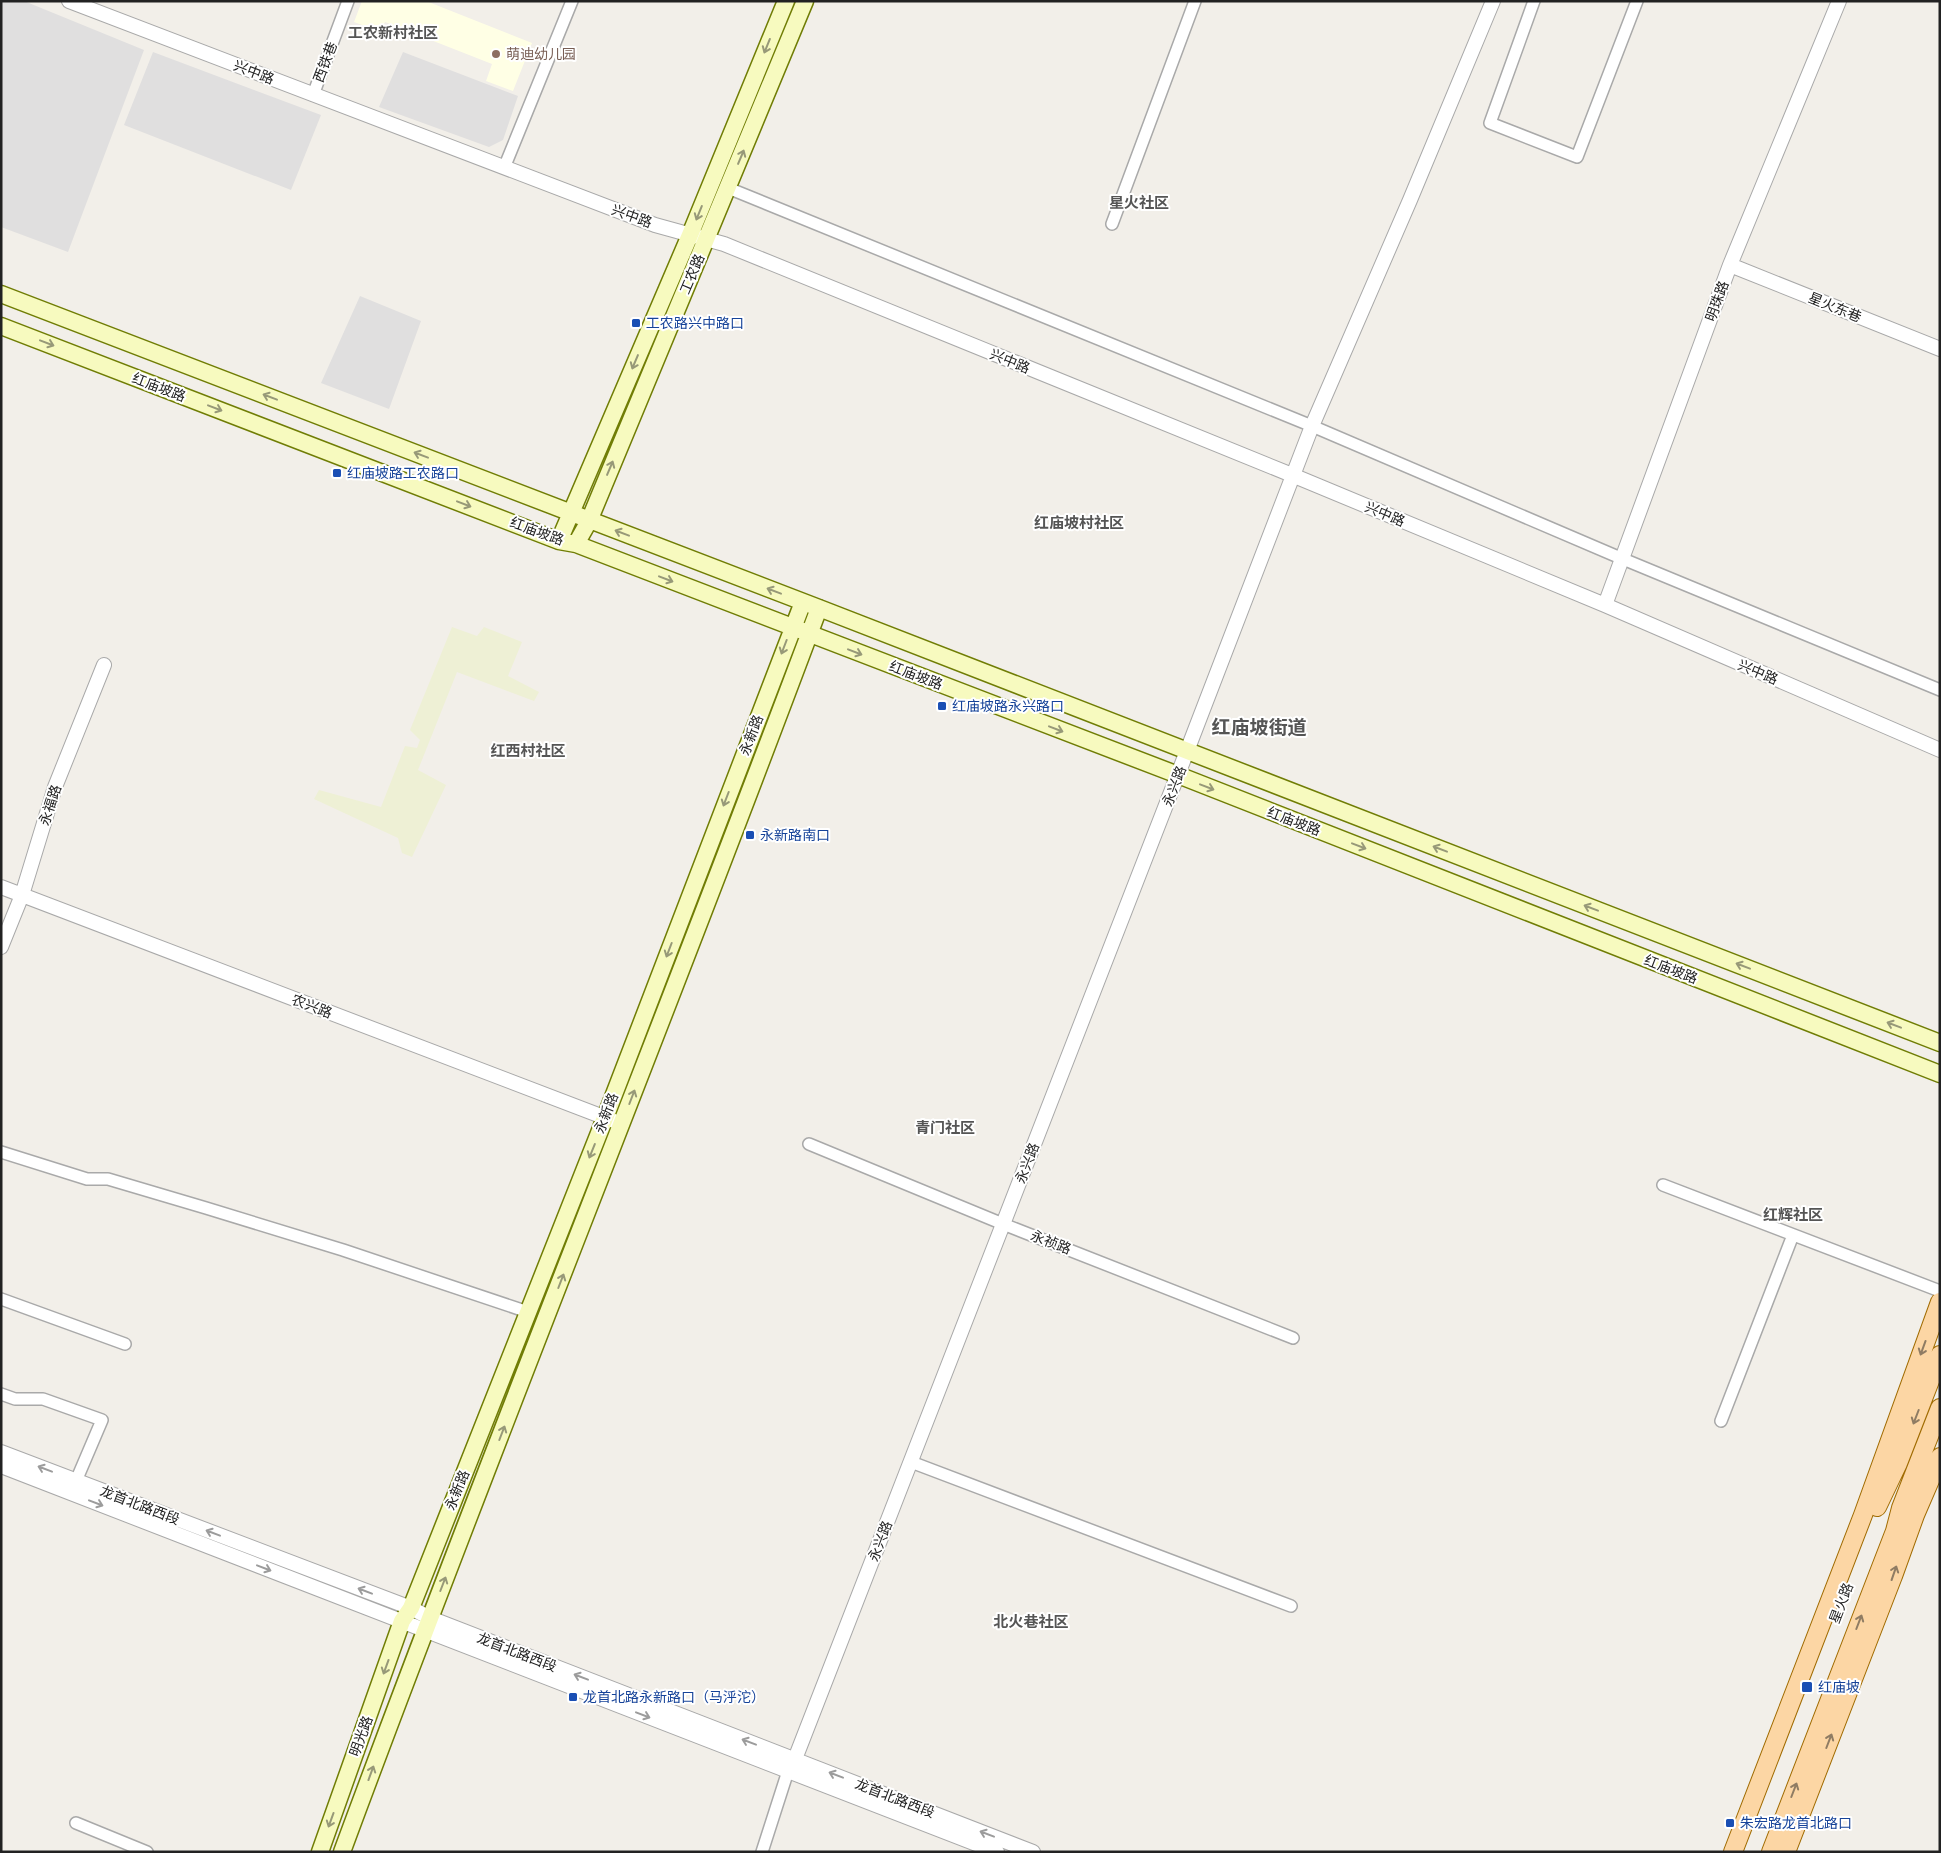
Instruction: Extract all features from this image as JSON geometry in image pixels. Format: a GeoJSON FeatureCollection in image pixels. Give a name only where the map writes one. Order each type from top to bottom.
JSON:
{"type":"FeatureCollection","features":[{"type":"Feature","properties":{"kind":"main road","name":"工农路"},"geometry":{"type":"LineString","coordinates":[[559,541],[690,235],[786,1]]}},
{"type":"Feature","properties":{"kind":"main road","name":"工农路"},"geometry":{"type":"LineString","coordinates":[[576,544],[589,520],[805,1]]}},
{"type":"Feature","properties":{"kind":"main road","name":"红庙坡路"},"geometry":{"type":"LineString","coordinates":[[1,294],[819,608],[1940,1043]]}},
{"type":"Feature","properties":{"kind":"main road","name":"红庙坡路"},"geometry":{"type":"LineString","coordinates":[[1,326],[559,541],[576,544],[1178,775],[1940,1074]]}},
{"type":"Feature","properties":{"kind":"main road","name":"永新路"},"geometry":{"type":"LineString","coordinates":[[406,1615],[605,1118],[803,602]]}},
{"type":"Feature","properties":{"kind":"main road","name":"永新路"},"geometry":{"type":"LineString","coordinates":[[427,1624],[622,1124],[819,608]]}},
{"type":"Feature","properties":{"kind":"main road"},"geometry":{"type":"LineString","coordinates":[[1733,1852],[1874,1485],[1940,1302]]}},
{"type":"Feature","properties":{"kind":"main road","name":"星火路"},"geometry":{"type":"LineString","coordinates":[[1745,1852],[1881,1497],[1898,1463],[1940,1355]]}},
{"type":"Feature","properties":{"kind":"main road","name":"星火路"},"geometry":{"type":"LineString","coordinates":[[1771,1852],[1809,1772],[1857,1649],[1901,1508],[1940,1408]]}},
{"type":"Feature","properties":{"kind":"main road"},"geometry":{"type":"LineString","coordinates":[[1857,1649],[1893,1576],[1902,1548],[1936,1476],[1940,1458]]}},
{"type":"Feature","properties":{"kind":"main road"},"geometry":{"type":"LineString","coordinates":[[1867,1536],[1874,1485]]}},
{"type":"Feature","properties":{"kind":"main road"},"geometry":{"type":"LineString","coordinates":[[1901,1508],[1902,1548]]}},
{"type":"Feature","properties":{"kind":"main road","name":"明光路"},"geometry":{"type":"LineString","coordinates":[[320,1852],[406,1615]]}},
{"type":"Feature","properties":{"kind":"main road","name":"明光路"},"geometry":{"type":"LineString","coordinates":[[342,1852],[427,1624]]}},
{"type":"Feature","properties":{"kind":"main road"},"geometry":{"type":"LineString","coordinates":[[1786,1852],[1809,1772]]}},
{"type":"Feature","properties":{"kind":"street","name":"兴中路"},"geometry":{"type":"LineString","coordinates":[[69,1],[655,225],[724,244],[1292,475],[1605,605],[1940,750]]}},
{"type":"Feature","properties":{"kind":"street","name":"西铁巷"},"geometry":{"type":"LineString","coordinates":[[313,94],[348,1]]}},
{"type":"Feature","properties":{"kind":"street"},"geometry":{"type":"LineString","coordinates":[[504,168],[572,1]]}},
{"type":"Feature","properties":{"kind":"street"},"geometry":{"type":"LineString","coordinates":[[1112,224],[1195,1]]}},
{"type":"Feature","properties":{"kind":"street","name":"永兴路"},"geometry":{"type":"LineString","coordinates":[[762,1852],[791,1765],[1178,775],[1292,475],[1493,1]]}},
{"type":"Feature","properties":{"kind":"street"},"geometry":{"type":"LineString","coordinates":[[1534,1],[1490,123],[1577,157],[1637,1]]}},
{"type":"Feature","properties":{"kind":"street","name":"明珠路"},"geometry":{"type":"LineString","coordinates":[[1605,605],[1730,264],[1839,1]]}},
{"type":"Feature","properties":{"kind":"street"},"geometry":{"type":"LineString","coordinates":[[728,188],[1312,426],[1623,559],[1940,690]]}},
{"type":"Feature","properties":{"kind":"street","name":"星火东巷"},"geometry":{"type":"LineString","coordinates":[[1730,264],[1940,350]]}},
{"type":"Feature","properties":{"kind":"street","name":"永福路"},"geometry":{"type":"LineString","coordinates":[[1,947],[22,895],[55,787],[104,665]]}},
{"type":"Feature","properties":{"kind":"street","name":"农兴路"},"geometry":{"type":"LineString","coordinates":[[1,887],[622,1124]]}},
{"type":"Feature","properties":{"kind":"street","name":"永祯路"},"geometry":{"type":"LineString","coordinates":[[810,1144],[1003,1224],[1294,1338]]}},
{"type":"Feature","properties":{"kind":"street"},"geometry":{"type":"LineString","coordinates":[[1,1152],[86,1179],[108,1179],[215,1210],[343,1250],[528,1312]]}},
{"type":"Feature","properties":{"kind":"street"},"geometry":{"type":"LineString","coordinates":[[1662,1185],[1940,1291]]}},
{"type":"Feature","properties":{"kind":"street"},"geometry":{"type":"LineString","coordinates":[[1721,1421],[1793,1235]]}},
{"type":"Feature","properties":{"kind":"street"},"geometry":{"type":"LineString","coordinates":[[1,1299],[125,1344]]}},
{"type":"Feature","properties":{"kind":"street"},"geometry":{"type":"LineString","coordinates":[[1,1394],[15,1399],[43,1399],[102,1420],[76,1481]]}},
{"type":"Feature","properties":{"kind":"street","name":"龙首北路西段"},"geometry":{"type":"LineString","coordinates":[[1,1452],[427,1624],[791,1765],[1033,1852]]}},
{"type":"Feature","properties":{"kind":"street"},"geometry":{"type":"LineString","coordinates":[[910,1462],[1292,1606]]}},
{"type":"Feature","properties":{"kind":"street","name":"龙首北路西段"},"geometry":{"type":"LineString","coordinates":[[1,1466],[406,1615]]}},
{"type":"Feature","properties":{"kind":"street","name":"龙首北路西段"},"geometry":{"type":"LineString","coordinates":[[791,1765],[997,1852]]}},
{"type":"Feature","properties":{"kind":"street"},"geometry":{"type":"LineString","coordinates":[[76,1823],[147,1852]]}},
{"type":"Feature","properties":{"kind":"shaded area"},"geometry":{"type":"Polygon","coordinates":[[[1,1],[24,1],[144,50],[68,252],[1,227],[1,1]]]}},
{"type":"Feature","properties":{"kind":"shaded area","name":"萌迪幼儿园"},"geometry":{"type":"Polygon","coordinates":[[[362,1],[426,1],[532,43],[513,91],[486,81],[492,64],[385,22],[381,32],[354,22],[362,1]]]}},
{"type":"Feature","properties":{"kind":"shaded area"},"geometry":{"type":"Polygon","coordinates":[[[153,52],[321,115],[291,190],[124,125],[153,52]]]}},
{"type":"Feature","properties":{"kind":"shaded area"},"geometry":{"type":"Polygon","coordinates":[[[403,52],[518,96],[503,140],[489,147],[379,107],[403,52]]]}},
{"type":"Feature","properties":{"kind":"shaded area"},"geometry":{"type":"Polygon","coordinates":[[[360,296],[421,321],[389,409],[321,383],[360,296]]]}},
{"type":"Feature","properties":{"kind":"shaded area"},"geometry":{"type":"Polygon","coordinates":[[[452,627],[477,636],[484,627],[522,642],[508,676],[539,692],[534,701],[457,672],[418,770],[446,785],[412,857],[402,853],[398,838],[314,799],[319,790],[381,807],[405,746],[417,748],[420,740],[410,730],[452,627]]]}},
{"type":"Feature","properties":{"kind":"place","name":"萌迪幼儿园"},"geometry":{"type":"Point","coordinates":[496,54]}},
{"type":"Feature","properties":{"kind":"place","name":"工农路兴中路口"},"geometry":{"type":"Point","coordinates":[636,323]}},
{"type":"Feature","properties":{"kind":"place","name":"红庙坡路工农路口"},"geometry":{"type":"Point","coordinates":[337,473]}},
{"type":"Feature","properties":{"kind":"place","name":"红庙坡路永兴路口"},"geometry":{"type":"Point","coordinates":[942,706]}},
{"type":"Feature","properties":{"kind":"place","name":"永新路南口"},"geometry":{"type":"Point","coordinates":[750,835]}},
{"type":"Feature","properties":{"kind":"place","name":"红庙坡"},"geometry":{"type":"Point","coordinates":[1807,1687]}},
{"type":"Feature","properties":{"kind":"place","name":"龙首北路永新路口（马泘沱）"},"geometry":{"type":"Point","coordinates":[573,1697]}},
{"type":"Feature","properties":{"kind":"place","name":"朱宏路龙首北路口"},"geometry":{"type":"Point","coordinates":[1730,1823]}},
{"type":"Feature","properties":{"kind":"district","name":"工农新村社区"},"geometry":{"type":"Point","coordinates":[393,33]}},
{"type":"Feature","properties":{"kind":"district","name":"星火社区"},"geometry":{"type":"Point","coordinates":[1139,203]}},
{"type":"Feature","properties":{"kind":"district","name":"红庙坡村社区"},"geometry":{"type":"Point","coordinates":[1079,523]}},
{"type":"Feature","properties":{"kind":"district","name":"红庙坡街道"},"geometry":{"type":"Point","coordinates":[1259,727]}},
{"type":"Feature","properties":{"kind":"district","name":"红西村社区"},"geometry":{"type":"Point","coordinates":[528,751]}},
{"type":"Feature","properties":{"kind":"district","name":"青门社区"},"geometry":{"type":"Point","coordinates":[945,1128]}},
{"type":"Feature","properties":{"kind":"district","name":"红辉社区"},"geometry":{"type":"Point","coordinates":[1793,1215]}},
{"type":"Feature","properties":{"kind":"district","name":"北火巷社区"},"geometry":{"type":"Point","coordinates":[1031,1622]}}]}
